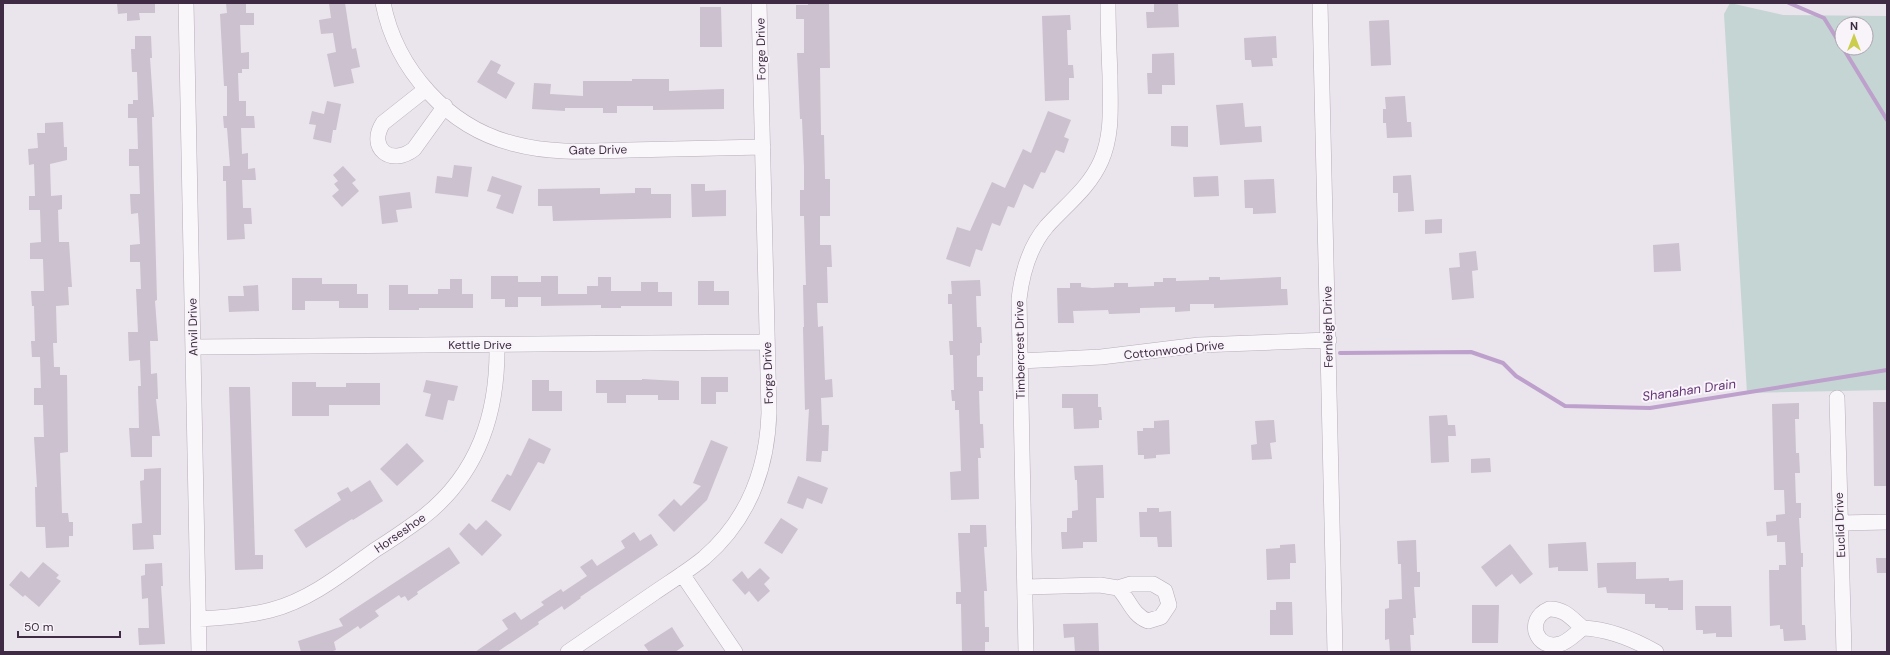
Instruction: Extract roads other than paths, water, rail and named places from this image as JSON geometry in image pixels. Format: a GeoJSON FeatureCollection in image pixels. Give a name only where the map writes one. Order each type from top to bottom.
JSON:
{"type":"FeatureCollection","features":[{"type":"Feature","properties":{"kind":"street","name":"Anvil Drive"},"geometry":{"type":"LineString","coordinates":[[186,3],[199,652]]}},
{"type":"Feature","properties":{"kind":"street","name":"Gate Drive"},"geometry":{"type":"LineString","coordinates":[[383,3],[389,28],[398,50],[413,74],[426,89],[445,106],[477,129],[513,144],[540,149],[581,151],[763,147]]}},
{"type":"Feature","properties":{"kind":"street","name":"Forge Drive"},"geometry":{"type":"LineString","coordinates":[[568,652],[703,559],[730,530],[743,512],[757,483],[762,468],[769,431],[759,3]]}},
{"type":"Feature","properties":{"kind":"street","name":"Timbercrest Drive"},"geometry":{"type":"LineString","coordinates":[[1026,652],[1019,299],[1023,272],[1036,242],[1046,227],[1083,190],[1101,160],[1107,143],[1110,110],[1108,3]]}},
{"type":"Feature","properties":{"kind":"street","name":"Fernleigh Drive"},"geometry":{"type":"LineString","coordinates":[[1320,3],[1329,340],[1335,652]]}},
{"type":"Feature","properties":{"kind":"street"},"geometry":{"type":"LineString","coordinates":[[426,89],[383,123],[379,130],[378,142],[384,152],[390,156],[396,157],[408,154],[414,149],[445,106]]}},
{"type":"Feature","properties":{"kind":"street","name":"Cottonwood Drive"},"geometry":{"type":"LineString","coordinates":[[1020,361],[1108,356],[1199,345],[1329,340]]}},
{"type":"Feature","properties":{"kind":"street","name":"Kettle Drive"},"geometry":{"type":"LineString","coordinates":[[193,347],[767,342]]}},
{"type":"Feature","properties":{"kind":"street","name":"Horseshoe"},"geometry":{"type":"LineString","coordinates":[[199,619],[252,614],[271,610],[298,600],[332,580],[423,518],[447,495],[466,470],[482,442],[488,425],[496,386],[497,344]]}},
{"type":"Feature","properties":{"kind":"street","name":"Euclid Drive"},"geometry":{"type":"LineString","coordinates":[[1837,398],[1844,652]]}},
{"type":"Feature","properties":{"kind":"street"},"geometry":{"type":"LineString","coordinates":[[1840,523],[1887,522]]}},
{"type":"Feature","properties":{"kind":"street"},"geometry":{"type":"LineString","coordinates":[[682,574],[735,652]]}},
{"type":"Feature","properties":{"kind":"street"},"geometry":{"type":"LineString","coordinates":[[1025,587],[1100,585],[1118,588]]}},
{"type":"Feature","properties":{"kind":"street"},"geometry":{"type":"LineString","coordinates":[[1583,628],[1594,628],[1615,633],[1635,640],[1656,652]]}},
{"type":"Feature","properties":{"kind":"waterway"},"geometry":{"type":"LineString","coordinates":[[1789,3],[1824,18],[1834,34]]}},
{"type":"Feature","properties":{"kind":"waterway"},"geometry":{"type":"LineString","coordinates":[[1848,56],[1887,120]]}},
{"type":"Feature","properties":{"kind":"waterway","name":"Shanahan Drain"},"geometry":{"type":"LineString","coordinates":[[1340,353],[1471,352],[1503,363],[1516,376],[1565,406],[1650,408],[1887,370]]}}]}
